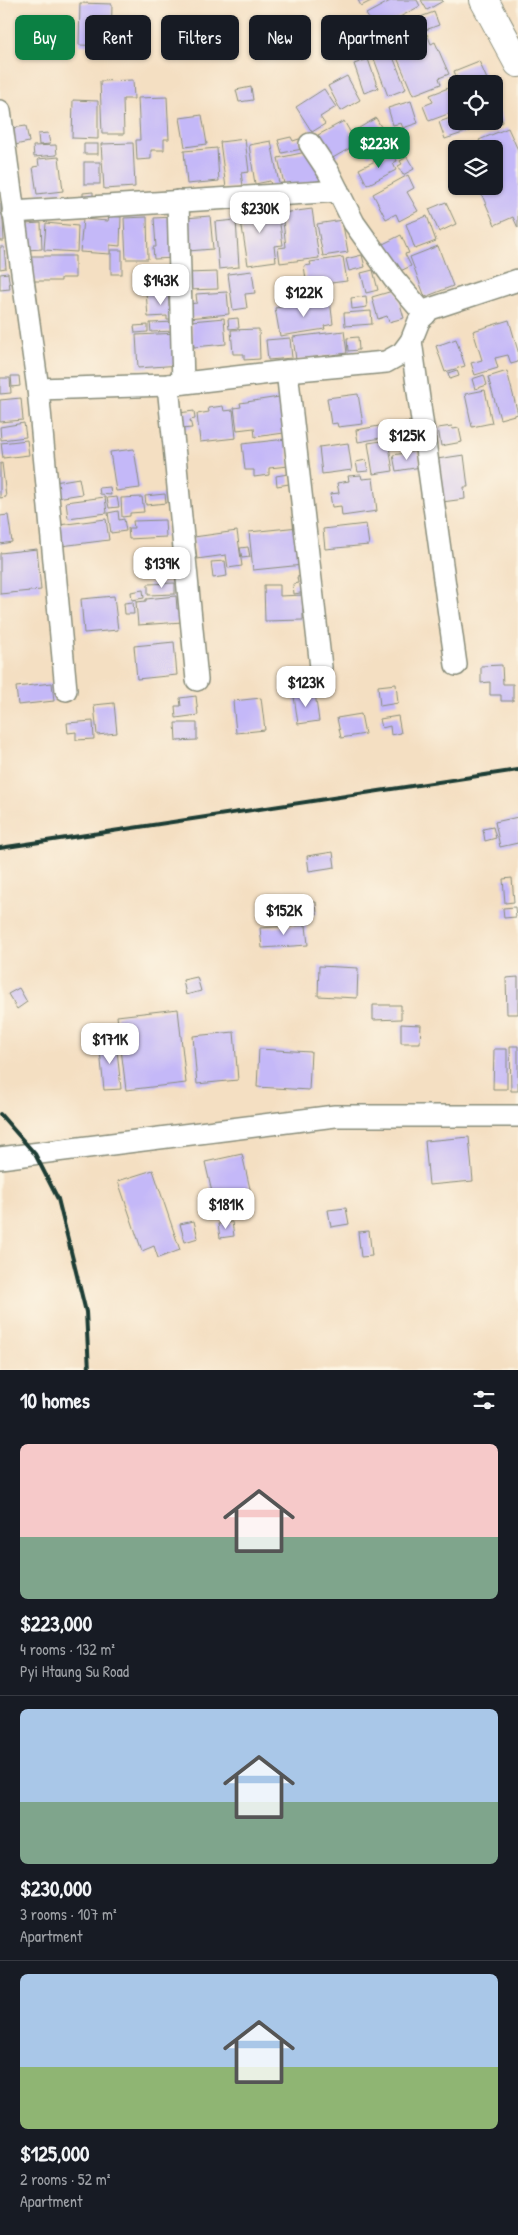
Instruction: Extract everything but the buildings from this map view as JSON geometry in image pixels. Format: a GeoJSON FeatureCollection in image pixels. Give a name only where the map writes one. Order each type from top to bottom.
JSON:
{"type":"FeatureCollection","features":[{"type":"Feature","properties":{"kind":"highway"},"geometry":{"type":"LineString","coordinates":[[484,0],[518,63]]}},
{"type":"Feature","properties":{"kind":"street"},"geometry":{"type":"LineString","coordinates":[[0,111],[38,390],[66,690]]}},
{"type":"Feature","properties":{"kind":"street"},"geometry":{"type":"LineString","coordinates":[[310,144],[328,170],[354,223],[394,280],[424,315]]}},
{"type":"Feature","properties":{"kind":"street"},"geometry":{"type":"LineString","coordinates":[[13,212],[338,191]]}},
{"type":"Feature","properties":{"kind":"street"},"geometry":{"type":"LineString","coordinates":[[178,201],[176,384],[197,680]]}},
{"type":"Feature","properties":{"kind":"street"},"geometry":{"type":"LineString","coordinates":[[38,390],[176,384],[386,362],[402,353],[411,341],[419,321],[430,310],[518,280]]}},
{"type":"Feature","properties":{"kind":"street"},"geometry":{"type":"LineString","coordinates":[[411,341],[456,666]]}},
{"type":"Feature","properties":{"kind":"street"},"geometry":{"type":"LineString","coordinates":[[288,371],[321,667]]}},
{"type":"Feature","properties":{"kind":"street"},"geometry":{"type":"LineString","coordinates":[[0,1158],[335,1116],[518,1116]]}},
{"type":"Feature","properties":{"kind":"railway"},"geometry":{"type":"LineString","coordinates":[[0,848],[518,770]]}},
{"type":"Feature","properties":{"kind":"railway"},"geometry":{"type":"LineString","coordinates":[[0,1114],[35,1154],[58,1199],[86,1312],[89,1370]]}}]}
